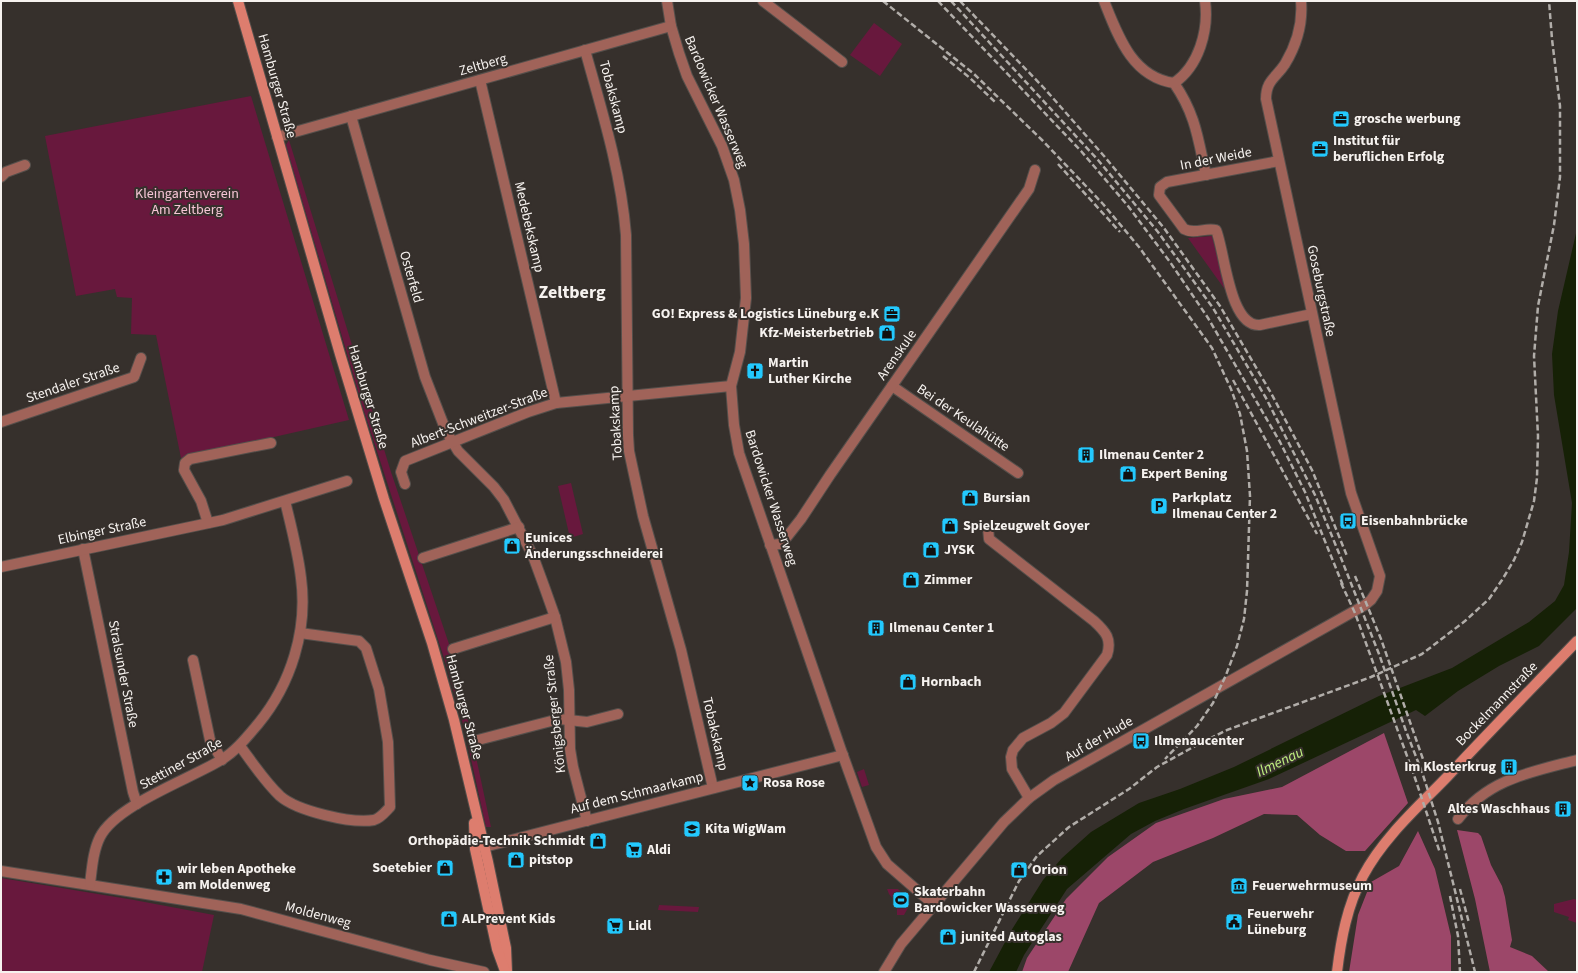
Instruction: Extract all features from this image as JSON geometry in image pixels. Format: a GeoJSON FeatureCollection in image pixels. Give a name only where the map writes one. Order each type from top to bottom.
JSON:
{"type":"FeatureCollection","features":[{"type":"Feature","properties":{"kind":"main road","name":"Hamburger Straße"},"geometry":{"type":"LineString","coordinates":[[238,1],[340,354],[384,498],[432,642],[454,720],[472,801]]}},
{"type":"Feature","properties":{"kind":"main road","name":"Bockelmannstraße"},"geometry":{"type":"LineString","coordinates":[[1337,972],[1340,941],[1347,914],[1363,876],[1378,854],[1413,812],[1577,641]]}},
{"type":"Feature","properties":{"kind":"main road"},"geometry":{"type":"LineString","coordinates":[[472,801],[484,847],[506,948],[506,972]]}},
{"type":"Feature","properties":{"kind":"main road"},"geometry":{"type":"LineString","coordinates":[[472,801],[475,849],[497,950],[506,972]]}},
{"type":"Feature","properties":{"kind":"street"},"geometry":{"type":"LineString","coordinates":[[667,1],[671,26]]}},
{"type":"Feature","properties":{"kind":"street"},"geometry":{"type":"LineString","coordinates":[[763,1],[842,62]]}},
{"type":"Feature","properties":{"kind":"street"},"geometry":{"type":"LineString","coordinates":[[1104,1],[1119,36],[1130,56],[1150,76],[1162,81],[1174,83],[1184,76],[1192,67],[1199,51],[1204,36],[1206,18],[1205,1]]}},
{"type":"Feature","properties":{"kind":"street","name":"Goseburgstraße"},"geometry":{"type":"LineString","coordinates":[[1301,1],[1302,16],[1297,40],[1284,66],[1266,89],[1270,123],[1351,493],[1380,576],[1377,591]]}},
{"type":"Feature","properties":{"kind":"street","name":"Zeltberg"},"geometry":{"type":"LineString","coordinates":[[277,137],[671,26]]}},
{"type":"Feature","properties":{"kind":"street","name":"Bardowicker Wasserweg"},"geometry":{"type":"LineString","coordinates":[[671,26],[687,76],[715,129],[728,160],[741,214],[746,267],[745,313],[740,352],[731,386],[732,409],[737,446],[869,830],[880,855],[887,864],[934,905]]}},
{"type":"Feature","properties":{"kind":"street","name":"Tobakskamp"},"geometry":{"type":"LineString","coordinates":[[585,50],[611,143],[624,208],[627,249],[628,443],[640,501],[681,650],[713,788]]}},
{"type":"Feature","properties":{"kind":"street","name":"Medebekskamp"},"geometry":{"type":"LineString","coordinates":[[480,80],[556,403]]}},
{"type":"Feature","properties":{"kind":"street"},"geometry":{"type":"LineString","coordinates":[[1174,83],[1184,98],[1195,123],[1206,175]]}},
{"type":"Feature","properties":{"kind":"street","name":"Osterfeld"},"geometry":{"type":"LineString","coordinates":[[351,116],[424,377],[452,443]]}},
{"type":"Feature","properties":{"kind":"street","name":"In der Weide"},"geometry":{"type":"LineString","coordinates":[[1279,161],[1167,182],[1160,187],[1159,195],[1184,229],[1189,232],[1211,228],[1216,230],[1231,292],[1235,302],[1248,323],[1253,326],[1312,314]]}},
{"type":"Feature","properties":{"kind":"street"},"geometry":{"type":"LineString","coordinates":[[1,177],[6,172],[25,165]]}},
{"type":"Feature","properties":{"kind":"street","name":"Arenskule"},"geometry":{"type":"LineString","coordinates":[[770,545],[780,544],[801,519],[1029,189],[1035,170]]}},
{"type":"Feature","properties":{"kind":"street","name":"Stendaler Straße"},"geometry":{"type":"LineString","coordinates":[[1,422],[134,377],[141,358]]}},
{"type":"Feature","properties":{"kind":"street","name":"Albert-Schweitzer-Straße"},"geometry":{"type":"LineString","coordinates":[[405,484],[401,472],[405,462],[528,412],[556,403],[731,386]]}},
{"type":"Feature","properties":{"kind":"street","name":"Bei der Keulahütte"},"geometry":{"type":"LineString","coordinates":[[892,386],[1018,473]]}},
{"type":"Feature","properties":{"kind":"street"},"geometry":{"type":"LineString","coordinates":[[208,523],[201,501],[184,470],[185,463],[190,459],[271,443]]}},
{"type":"Feature","properties":{"kind":"street","name":"Königsberger Straße"},"geometry":{"type":"LineString","coordinates":[[452,443],[494,487],[504,500],[519,527],[535,563],[555,617],[568,675],[569,736],[573,766],[587,821]]}},
{"type":"Feature","properties":{"kind":"street","name":"Elbinger Straße"},"geometry":{"type":"LineString","coordinates":[[1,567],[208,523],[285,501],[347,481]]}},
{"type":"Feature","properties":{"kind":"street","name":"Stettiner Straße"},"geometry":{"type":"LineString","coordinates":[[90,884],[95,850],[101,836],[112,821],[137,804],[222,760],[240,746],[270,710],[291,669],[300,633],[303,601],[301,578],[285,501]]}},
{"type":"Feature","properties":{"kind":"street"},"geometry":{"type":"LineString","coordinates":[[424,558],[519,527]]}},
{"type":"Feature","properties":{"kind":"street"},"geometry":{"type":"LineString","coordinates":[[988,528],[989,539],[1094,621],[1106,632],[1109,639],[1110,647],[1107,655],[1064,713],[1052,723],[1023,738],[1013,750],[1010,757],[1012,769],[1030,798]]}},
{"type":"Feature","properties":{"kind":"street","name":"Stralsunder Straße"},"geometry":{"type":"LineString","coordinates":[[83,549],[132,792],[137,804]]}},
{"type":"Feature","properties":{"kind":"street","name":"Auf der Hude"},"geometry":{"type":"LineString","coordinates":[[884,972],[901,944],[1004,822],[1030,798],[1054,780],[1365,605],[1371,600],[1377,591]]}},
{"type":"Feature","properties":{"kind":"street"},"geometry":{"type":"LineString","coordinates":[[453,649],[555,617]]}},
{"type":"Feature","properties":{"kind":"street"},"geometry":{"type":"LineString","coordinates":[[240,746],[272,788],[282,797],[306,810],[357,821],[374,820],[380,817],[390,807],[388,742],[379,689],[366,648],[359,640],[300,633]]}},
{"type":"Feature","properties":{"kind":"street"},"geometry":{"type":"LineString","coordinates":[[193,660],[210,740],[222,760]]}},
{"type":"Feature","properties":{"kind":"street"},"geometry":{"type":"LineString","coordinates":[[474,741],[559,719],[587,722],[618,714]]}},
{"type":"Feature","properties":{"kind":"street","name":"Auf dem Schmaarkamp"},"geometry":{"type":"LineString","coordinates":[[484,847],[843,755]]}},
{"type":"Feature","properties":{"kind":"street"},"geometry":{"type":"LineString","coordinates":[[1458,819],[1472,802],[1496,785],[1527,773],[1577,760]]}},
{"type":"Feature","properties":{"kind":"street","name":"Moldenweg"},"geometry":{"type":"LineString","coordinates":[[1,870],[241,909],[430,960],[484,972]]}},
{"type":"Feature","properties":{"kind":"green space"},"geometry":{"type":"Polygon","coordinates":[[[874,23],[902,44],[880,76],[850,55],[874,23]]]}},
{"type":"Feature","properties":{"kind":"green space","name":"Kleingartenverein Am Zeltberg"},"geometry":{"type":"Polygon","coordinates":[[[251,96],[349,420],[181,458],[156,335],[131,334],[132,298],[117,297],[115,289],[76,296],[45,136],[251,96]]]}},
{"type":"Feature","properties":{"kind":"green space"},"geometry":{"type":"Polygon","coordinates":[[[289,140],[391,472],[449,644],[470,729],[491,827],[486,827],[465,731],[446,664],[363,408],[286,145],[289,140]]]}},
{"type":"Feature","properties":{"kind":"green space"},"geometry":{"type":"Polygon","coordinates":[[[1212,236],[1226,291],[1188,238],[1212,236]]]}},
{"type":"Feature","properties":{"kind":"green space"},"geometry":{"type":"Polygon","coordinates":[[[571,483],[583,534],[570,538],[558,486],[571,483]]]}},
{"type":"Feature","properties":{"kind":"green space"},"geometry":{"type":"Polygon","coordinates":[[[864,769],[869,785],[862,787],[857,772],[864,769]]]}},
{"type":"Feature","properties":{"kind":"green space"},"geometry":{"type":"Polygon","coordinates":[[[1,878],[214,915],[202,972],[1,972],[1,878]]]}},
{"type":"Feature","properties":{"kind":"green space","name":"Skaterbahn Bardowicker Wasserweg"},"geometry":{"type":"Polygon","coordinates":[[[887,889],[898,889],[906,897],[909,902],[909,906],[904,915],[897,915],[897,904],[887,889]]]}},
{"type":"Feature","properties":{"kind":"green space"},"geometry":{"type":"Polygon","coordinates":[[[1574,899],[1577,900],[1577,923],[1568,920],[1569,917],[1554,912],[1554,904],[1574,899]]]}},
{"type":"Feature","properties":{"kind":"green space"},"geometry":{"type":"Polygon","coordinates":[[[659,905],[699,907],[698,912],[658,910],[659,905]]]}},
{"type":"Feature","properties":{"kind":"shaded area"},"geometry":{"type":"Polygon","coordinates":[[[1384,733],[1408,803],[1365,851],[1346,851],[1320,835],[1297,815],[1264,814],[1213,838],[1153,862],[1099,903],[1068,972],[1022,972],[1027,958],[1066,899],[1108,857],[1156,823],[1224,799],[1282,787],[1384,733]]]}},
{"type":"Feature","properties":{"kind":"shaded area"},"geometry":{"type":"Polygon","coordinates":[[[1457,830],[1478,833],[1481,836],[1491,865],[1502,886],[1505,897],[1512,940],[1510,947],[1532,956],[1549,972],[1490,972],[1475,899],[1457,830]]]}},
{"type":"Feature","properties":{"kind":"shaded area"},"geometry":{"type":"Polygon","coordinates":[[[1418,831],[1435,869],[1451,936],[1451,972],[1349,972],[1358,915],[1371,882],[1399,866],[1418,831]]]}},
{"type":"Feature","properties":{"kind":"water","name":"Ilmenau"},"geometry":{"type":"Polygon","coordinates":[[[1577,229],[1576,609],[1539,646],[1499,666],[1458,691],[1425,716],[1416,710],[1269,779],[1184,809],[1155,821],[1131,834],[1067,889],[1024,955],[1016,972],[989,972],[1011,931],[1043,880],[1062,858],[1091,832],[1139,803],[1180,789],[1234,767],[1379,696],[1452,668],[1529,622],[1555,601],[1564,585],[1569,552],[1572,503],[1554,395],[1552,354],[1558,311],[1577,229]]]}},
{"type":"Feature","properties":{"kind":"railway"},"geometry":{"type":"LineString","coordinates":[[883,1],[974,74],[1043,141],[1103,204],[1139,247],[1212,348],[1231,389],[1240,414],[1247,451],[1250,496],[1247,591],[1244,619],[1237,646],[1213,703],[1197,726],[1165,759]]}},
{"type":"Feature","properties":{"kind":"railway"},"geometry":{"type":"LineString","coordinates":[[938,1],[1081,151],[1128,206],[1170,262],[1208,318],[1280,442],[1305,492],[1344,588]]}},
{"type":"Feature","properties":{"kind":"railway"},"geometry":{"type":"LineString","coordinates":[[951,1],[1098,160],[1158,232],[1213,308],[1266,398],[1315,495],[1379,654],[1422,772],[1438,822],[1475,972]]}},
{"type":"Feature","properties":{"kind":"railway"},"geometry":{"type":"LineString","coordinates":[[960,1],[1044,88],[1104,156],[1164,228],[1220,306],[1271,393],[1312,470],[1347,556]]}},
{"type":"Feature","properties":{"kind":"railway"},"geometry":{"type":"LineString","coordinates":[[974,972],[1019,881],[1037,856],[1069,827],[1129,789],[1157,767],[1227,730],[1371,677],[1422,654],[1465,621],[1489,599],[1514,560],[1522,542],[1534,501],[1537,478],[1538,436],[1534,356],[1538,306],[1554,225],[1560,177],[1560,106],[1549,1]]}},
{"type":"Feature","properties":{"kind":"railway"},"geometry":{"type":"LineString","coordinates":[[943,56],[970,78],[995,102]]}},
{"type":"Feature","properties":{"kind":"railway"},"geometry":{"type":"LineString","coordinates":[[1058,164],[1120,232]]}},
{"type":"Feature","properties":{"kind":"railway"},"geometry":{"type":"LineString","coordinates":[[1233,380],[1317,534]]}},
{"type":"Feature","properties":{"kind":"railway"},"geometry":{"type":"LineString","coordinates":[[1355,576],[1381,639],[1424,762]]}},
{"type":"Feature","properties":{"kind":"railway"},"geometry":{"type":"LineString","coordinates":[[1341,583],[1355,613],[1415,778],[1440,853]]}},
{"type":"Feature","properties":{"kind":"railway"},"geometry":{"type":"LineString","coordinates":[[1460,889],[1469,923]]}},
{"type":"Feature","properties":{"kind":"railway"},"geometry":{"type":"LineString","coordinates":[[1450,896],[1458,936],[1460,972]]}},
{"type":"Feature","properties":{"kind":"place","name":"grosche werbung"},"geometry":{"type":"Point","coordinates":[1341,119]}},
{"type":"Feature","properties":{"kind":"place","name":"Institut für beruflichen Erfolg"},"geometry":{"type":"Point","coordinates":[1320,149]}},
{"type":"Feature","properties":{"kind":"place","name":"GO! Express & Logistics Lüneburg e.K"},"geometry":{"type":"Point","coordinates":[892,314]}},
{"type":"Feature","properties":{"kind":"place","name":"Kfz-Meisterbetrieb"},"geometry":{"type":"Point","coordinates":[887,333]}},
{"type":"Feature","properties":{"kind":"place","name":"Martin Luther Kirche"},"geometry":{"type":"Point","coordinates":[755,371]}},
{"type":"Feature","properties":{"kind":"place","name":"Ilmenau Center 2"},"geometry":{"type":"Point","coordinates":[1086,455]}},
{"type":"Feature","properties":{"kind":"place","name":"Expert Bening"},"geometry":{"type":"Point","coordinates":[1128,474]}},
{"type":"Feature","properties":{"kind":"place","name":"Bursian"},"geometry":{"type":"Point","coordinates":[970,498]}},
{"type":"Feature","properties":{"kind":"place","name":"Parkplatz Ilmenau Center 2"},"geometry":{"type":"Point","coordinates":[1159,506]}},
{"type":"Feature","properties":{"kind":"place","name":"Eisenbahnbrücke"},"geometry":{"type":"Point","coordinates":[1348,521]}},
{"type":"Feature","properties":{"kind":"place","name":"Spielzeugwelt Goyer"},"geometry":{"type":"Point","coordinates":[950,526]}},
{"type":"Feature","properties":{"kind":"place","name":"Eunices Änderungsschneiderei"},"geometry":{"type":"Point","coordinates":[512,546]}},
{"type":"Feature","properties":{"kind":"place","name":"JYSK"},"geometry":{"type":"Point","coordinates":[931,550]}},
{"type":"Feature","properties":{"kind":"place","name":"Zimmer"},"geometry":{"type":"Point","coordinates":[911,580]}},
{"type":"Feature","properties":{"kind":"place","name":"Ilmenau Center 1"},"geometry":{"type":"Point","coordinates":[876,628]}},
{"type":"Feature","properties":{"kind":"place","name":"Hornbach"},"geometry":{"type":"Point","coordinates":[908,682]}},
{"type":"Feature","properties":{"kind":"place","name":"Ilmenaucenter"},"geometry":{"type":"Point","coordinates":[1141,741]}},
{"type":"Feature","properties":{"kind":"place","name":"Im Klosterkrug"},"geometry":{"type":"Point","coordinates":[1509,767]}},
{"type":"Feature","properties":{"kind":"place","name":"Rosa Rose"},"geometry":{"type":"Point","coordinates":[750,783]}},
{"type":"Feature","properties":{"kind":"place","name":"Altes Waschhaus"},"geometry":{"type":"Point","coordinates":[1563,809]}},
{"type":"Feature","properties":{"kind":"place","name":"Kita WigWam"},"geometry":{"type":"Point","coordinates":[692,829]}},
{"type":"Feature","properties":{"kind":"place","name":"Orthopädie-Technik Schmidt"},"geometry":{"type":"Point","coordinates":[598,841]}},
{"type":"Feature","properties":{"kind":"place","name":"Aldi"},"geometry":{"type":"Point","coordinates":[634,850]}},
{"type":"Feature","properties":{"kind":"place","name":"pitstop"},"geometry":{"type":"Point","coordinates":[516,860]}},
{"type":"Feature","properties":{"kind":"place","name":"Soetebier"},"geometry":{"type":"Point","coordinates":[445,868]}},
{"type":"Feature","properties":{"kind":"place","name":"Orion"},"geometry":{"type":"Point","coordinates":[1019,870]}},
{"type":"Feature","properties":{"kind":"place","name":"wir leben Apotheke am Moldenweg"},"geometry":{"type":"Point","coordinates":[164,877]}},
{"type":"Feature","properties":{"kind":"place","name":"Feuerwehrmuseum"},"geometry":{"type":"Point","coordinates":[1239,886]}},
{"type":"Feature","properties":{"kind":"place","name":"Skaterbahn Bardowicker Wasserweg"},"geometry":{"type":"Point","coordinates":[901,900]}},
{"type":"Feature","properties":{"kind":"place","name":"ALPrevent Kids"},"geometry":{"type":"Point","coordinates":[449,919]}},
{"type":"Feature","properties":{"kind":"place","name":"Feuerwehr Lüneburg"},"geometry":{"type":"Point","coordinates":[1234,922]}},
{"type":"Feature","properties":{"kind":"place","name":"Lidl"},"geometry":{"type":"Point","coordinates":[615,926]}},
{"type":"Feature","properties":{"kind":"place","name":"junited Autoglas"},"geometry":{"type":"Point","coordinates":[948,937]}},
{"type":"Feature","properties":{"kind":"district","name":"Zeltberg"},"geometry":{"type":"Point","coordinates":[572,292]}}]}
